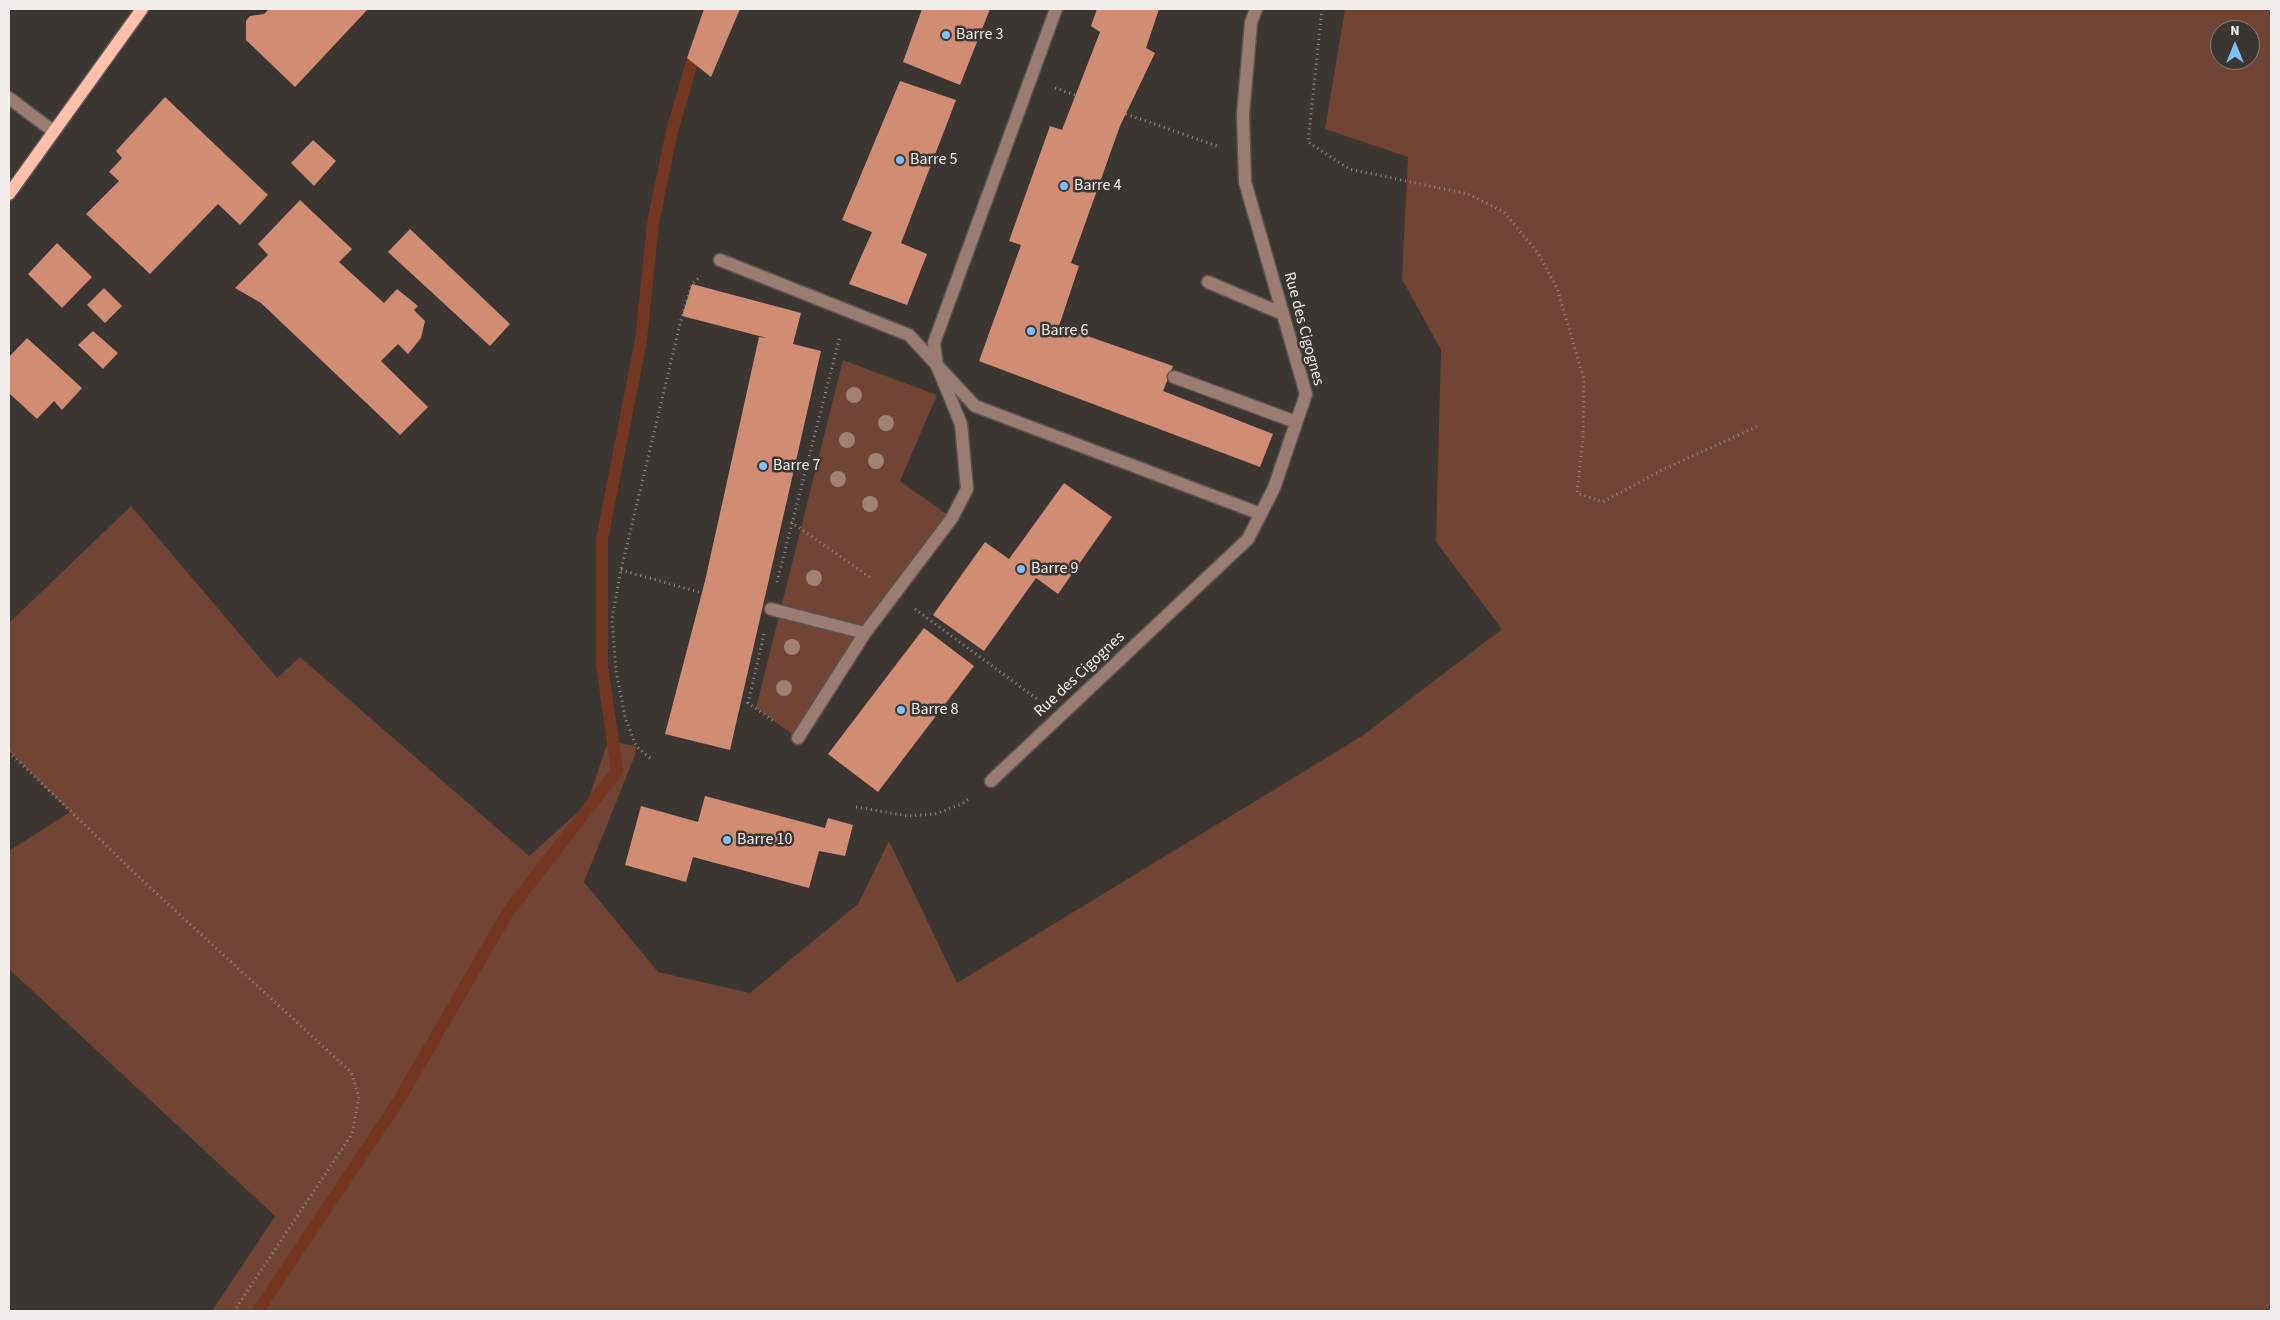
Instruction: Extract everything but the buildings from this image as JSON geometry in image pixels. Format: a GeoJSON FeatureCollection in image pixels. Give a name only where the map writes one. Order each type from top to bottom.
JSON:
{"type":"FeatureCollection","features":[{"type":"Feature","properties":{"kind":"main road"},"geometry":{"type":"LineString","coordinates":[[9,194],[142,9]]}},
{"type":"Feature","properties":{"kind":"street"},"geometry":{"type":"LineString","coordinates":[[798,738],[865,633],[952,518],[967,489],[961,424],[937,366],[934,343],[1056,9]]}},
{"type":"Feature","properties":{"kind":"street","name":"Rue des Cigognes"},"geometry":{"type":"LineString","coordinates":[[991,781],[1248,539],[1274,488],[1306,394],[1244,182],[1243,114],[1251,22],[1256,9]]}},
{"type":"Feature","properties":{"kind":"street"},"geometry":{"type":"LineString","coordinates":[[9,98],[53,131]]}},
{"type":"Feature","properties":{"kind":"street"},"geometry":{"type":"LineString","coordinates":[[720,260],[909,334],[975,406],[1261,514]]}},
{"type":"Feature","properties":{"kind":"street"},"geometry":{"type":"LineString","coordinates":[[1208,282],[1283,314]]}},
{"type":"Feature","properties":{"kind":"street"},"geometry":{"type":"LineString","coordinates":[[1174,378],[1296,422]]}},
{"type":"Feature","properties":{"kind":"street"},"geometry":{"type":"LineString","coordinates":[[770,610],[865,633]]}},
{"type":"Feature","properties":{"kind":"path"},"geometry":{"type":"LineString","coordinates":[[1322,9],[1308,142],[1349,169],[1468,194],[1504,212],[1538,253],[1557,288],[1584,380],[1582,440],[1577,493],[1603,502],[1660,471],[1758,426]]}},
{"type":"Feature","properties":{"kind":"path"},"geometry":{"type":"LineString","coordinates":[[1126,114],[1244,156]]}},
{"type":"Feature","properties":{"kind":"path"},"geometry":{"type":"LineString","coordinates":[[650,758],[636,746],[625,717],[616,671],[612,619],[621,570],[682,316],[692,284],[720,260]]}},
{"type":"Feature","properties":{"kind":"path"},"geometry":{"type":"LineString","coordinates":[[798,738],[748,703],[791,522],[834,356],[848,310]]}},
{"type":"Feature","properties":{"kind":"path"},"geometry":{"type":"LineString","coordinates":[[791,522],[894,594],[1060,715]]}},
{"type":"Feature","properties":{"kind":"path"},"geometry":{"type":"LineString","coordinates":[[621,570],[702,593]]}},
{"type":"Feature","properties":{"kind":"path"},"geometry":{"type":"LineString","coordinates":[[9,752],[142,880],[352,1072],[359,1097],[352,1134],[234,1311]]}},
{"type":"Feature","properties":{"kind":"path"},"geometry":{"type":"LineString","coordinates":[[856,807],[908,816],[935,814],[962,804],[991,781]]}},
{"type":"Feature","properties":{"kind":"shaded area"},"geometry":{"type":"Polygon","coordinates":[[[1345,9],[2271,9],[2271,1311],[212,1311],[275,1216],[9,969],[9,851],[70,812],[9,751],[9,623],[131,506],[277,678],[300,657],[529,856],[587,804],[608,741],[636,746],[635,755],[584,882],[658,972],[750,993],[858,904],[889,841],[957,983],[1362,736],[1502,629],[1436,542],[1441,350],[1402,279],[1408,157],[1325,129],[1345,9]]]}},
{"type":"Feature","properties":{"kind":"shaded area"},"geometry":{"type":"Polygon","coordinates":[[[843,360],[937,395],[900,481],[952,518],[798,738],[756,708],[843,360]]]}},
{"type":"Feature","properties":{"kind":"waterway"},"geometry":{"type":"LineString","coordinates":[[258,1311],[399,1100],[508,912],[617,771],[602,665],[602,539],[641,340],[653,223],[672,131],[692,62]]}},
{"type":"Feature","properties":{"kind":"place","name":"Barre 3"},"geometry":{"type":"Point","coordinates":[946,35]}},
{"type":"Feature","properties":{"kind":"place","name":"Barre 5"},"geometry":{"type":"Point","coordinates":[900,160]}},
{"type":"Feature","properties":{"kind":"place","name":"Barre 4"},"geometry":{"type":"Point","coordinates":[1064,186]}},
{"type":"Feature","properties":{"kind":"place","name":"Barre 6"},"geometry":{"type":"Point","coordinates":[1031,331]}},
{"type":"Feature","properties":{"kind":"place","name":"Barre 7"},"geometry":{"type":"Point","coordinates":[763,466]}},
{"type":"Feature","properties":{"kind":"place","name":"Barre 9"},"geometry":{"type":"Point","coordinates":[1021,569]}},
{"type":"Feature","properties":{"kind":"place","name":"Barre 8"},"geometry":{"type":"Point","coordinates":[901,710]}},
{"type":"Feature","properties":{"kind":"place","name":"Barre 10"},"geometry":{"type":"Point","coordinates":[727,840]}}]}
